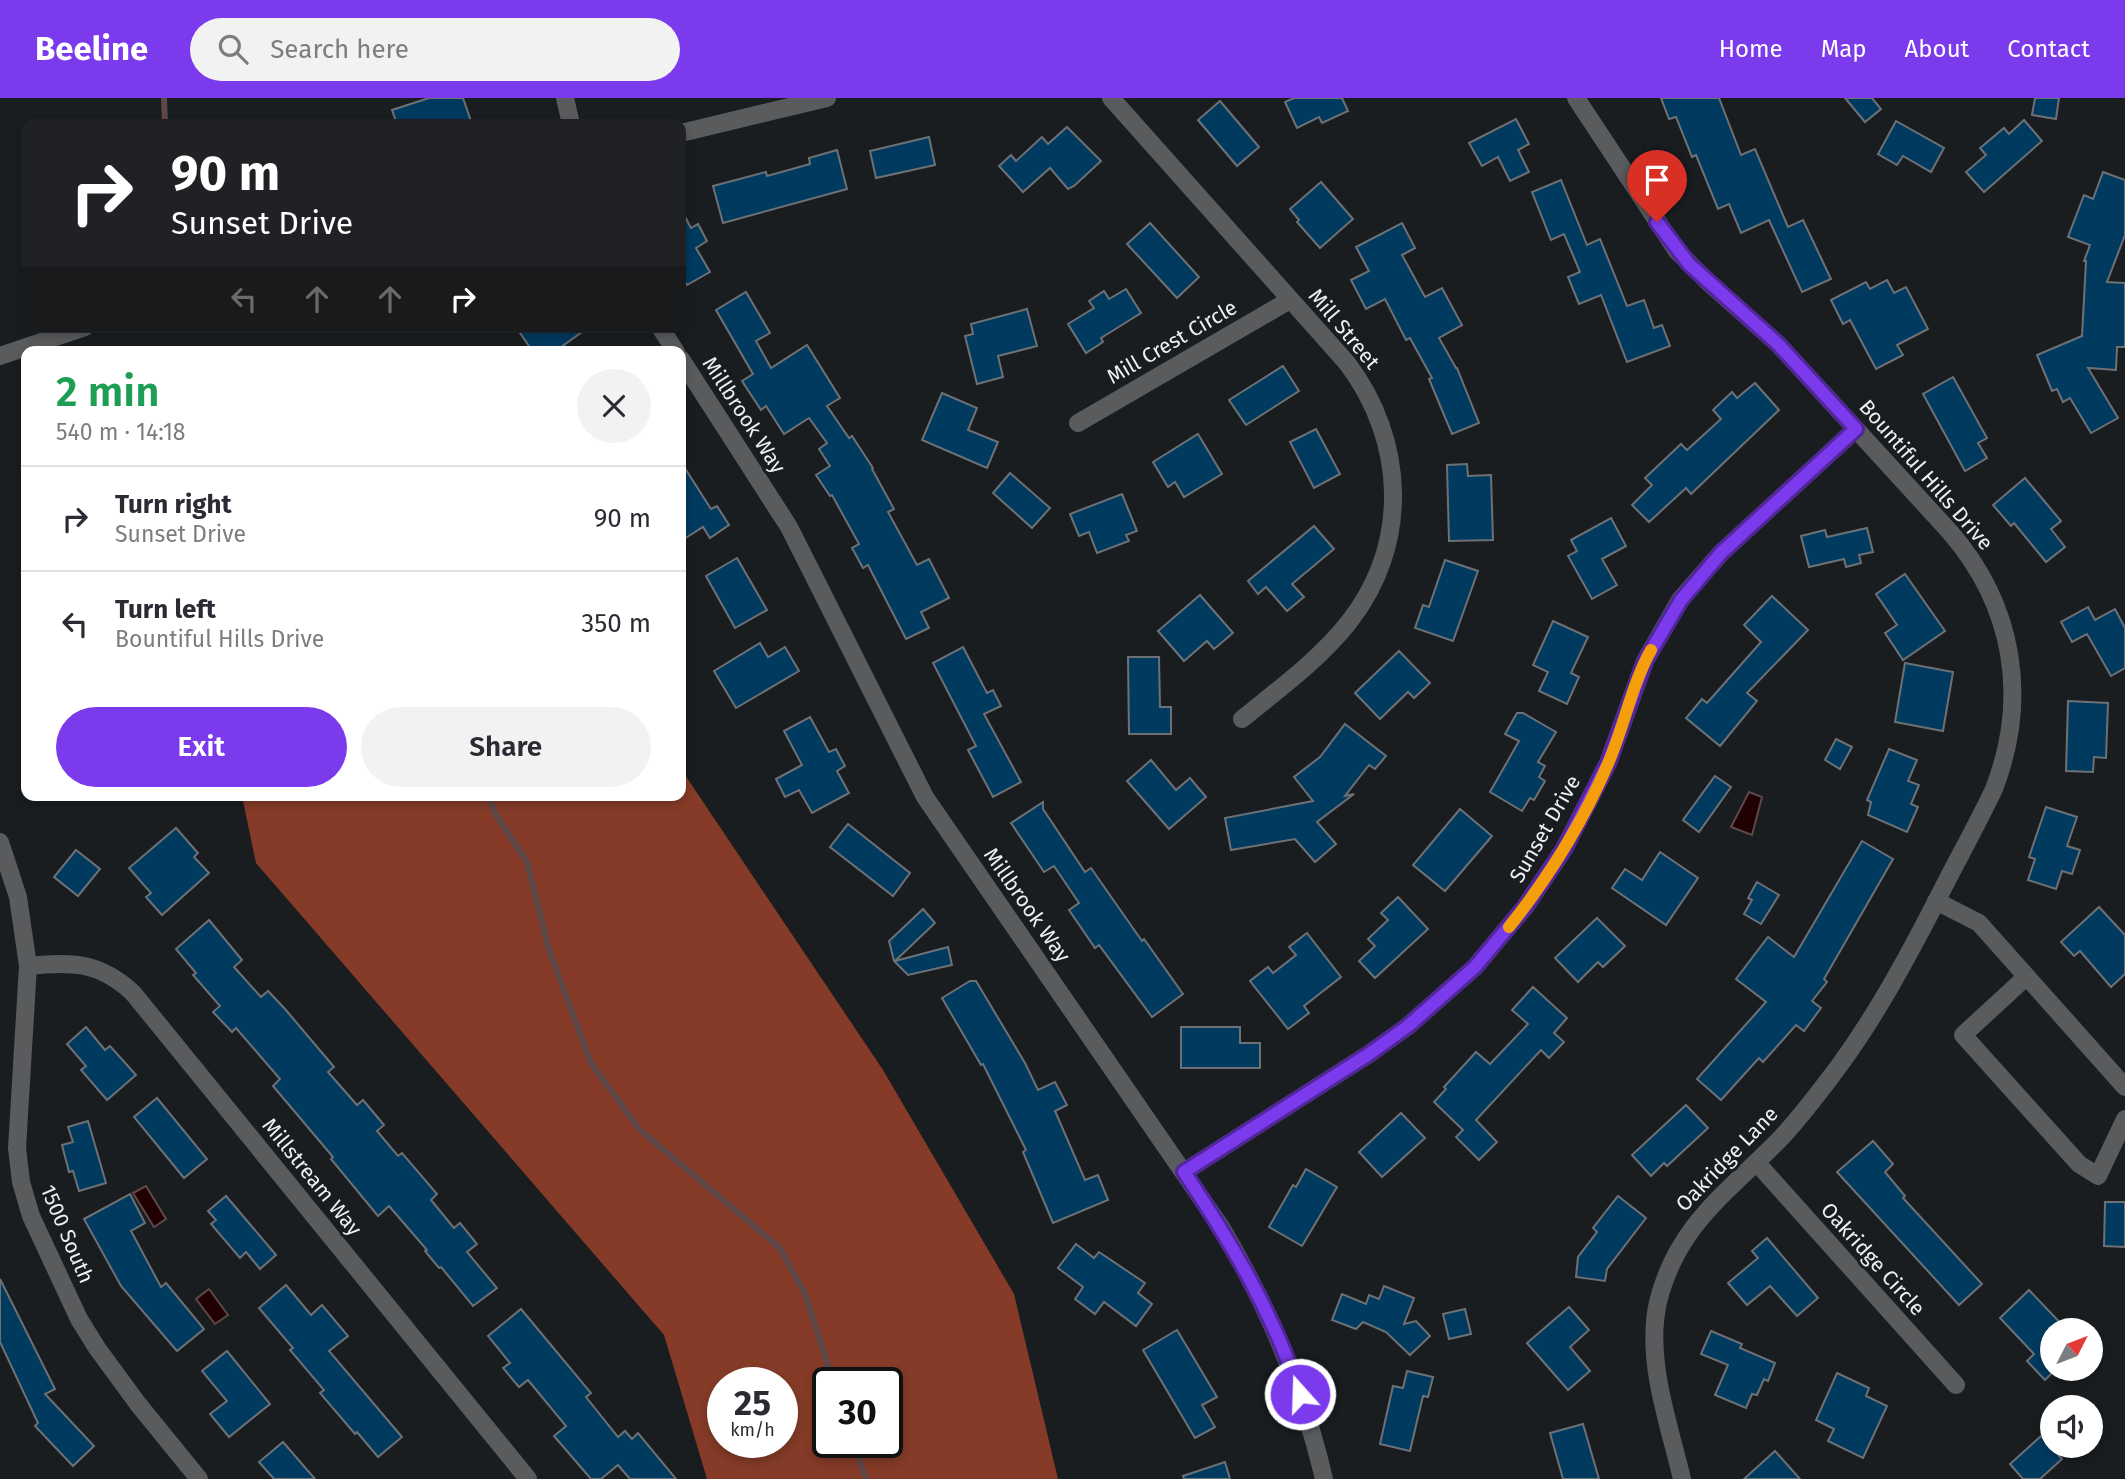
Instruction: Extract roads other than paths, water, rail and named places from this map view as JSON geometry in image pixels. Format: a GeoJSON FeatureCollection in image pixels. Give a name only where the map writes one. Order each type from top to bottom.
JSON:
{"type":"FeatureCollection","features":[{"type":"Feature","properties":{"kind":"street"},"geometry":{"type":"LineString","coordinates":[[565,98],[571,119]]}},
{"type":"Feature","properties":{"kind":"street"},"geometry":{"type":"LineString","coordinates":[[686,132],[827,98]]}},
{"type":"Feature","properties":{"kind":"street","name":"Mill Street"},"geometry":{"type":"LineString","coordinates":[[1111,98],[1347,363],[1373,403],[1390,457],[1393,515],[1377,576],[1364,601],[1348,624],[1288,682],[1242,719]]}},
{"type":"Feature","properties":{"kind":"street","name":"Bountiful Hills Drive"},"geometry":{"type":"LineString","coordinates":[[1576,98],[1677,251],[1778,344],[1856,429],[1973,561],[1997,608],[2007,646],[2012,687],[2011,729],[2001,770],[1985,809],[1937,901]]}},
{"type":"Feature","properties":{"kind":"street","name":"Mill Crest Circle"},"geometry":{"type":"LineString","coordinates":[[1078,423],[1290,300]]}},
{"type":"Feature","properties":{"kind":"street"},"geometry":{"type":"LineString","coordinates":[[29,346],[67,333]]}},
{"type":"Feature","properties":{"kind":"street"},"geometry":{"type":"LineString","coordinates":[[0,356],[21,349]]}},
{"type":"Feature","properties":{"kind":"street","name":"Millbrook Way"},"geometry":{"type":"LineString","coordinates":[[686,367],[789,527],[925,797],[1221,1227],[1260,1297],[1293,1373],[1324,1479]]}},
{"type":"Feature","properties":{"kind":"street","name":"Sunset Drive"},"geometry":{"type":"LineString","coordinates":[[1184,1172],[1369,1054],[1408,1026],[1475,967],[1525,907],[1569,839],[1608,763],[1645,661],[1681,600],[1721,553],[1856,429]]}},
{"type":"Feature","properties":{"kind":"street","name":"1500 South"},"geometry":{"type":"LineString","coordinates":[[2,853],[18,897],[28,966],[17,1148],[21,1182],[31,1216],[74,1307],[97,1348],[199,1479]]}},
{"type":"Feature","properties":{"kind":"street"},"geometry":{"type":"LineString","coordinates":[[1937,901],[1979,923],[2125,1087]]}},
{"type":"Feature","properties":{"kind":"street","name":"Oakridge Lane"},"geometry":{"type":"LineString","coordinates":[[1682,1479],[1654,1343],[1658,1304],[1670,1266],[1687,1234],[1709,1208],[1757,1163],[1802,1112],[1857,1040],[1887,993],[1937,901]]}},
{"type":"Feature","properties":{"kind":"street","name":"Millstream Way"},"geometry":{"type":"LineString","coordinates":[[28,966],[58,963],[86,965],[104,971],[133,993],[528,1479]]}},
{"type":"Feature","properties":{"kind":"street"},"geometry":{"type":"LineString","coordinates":[[2026,977],[1962,1035],[2079,1164],[2098,1176],[2125,1119]]}},
{"type":"Feature","properties":{"kind":"street","name":"Oakridge Circle"},"geometry":{"type":"LineString","coordinates":[[1757,1163],[1956,1385]]}},
{"type":"Feature","properties":{"kind":"waterway"},"geometry":{"type":"LineString","coordinates":[[164,98],[165,119]]}},
{"type":"Feature","properties":{"kind":"waterway"},"geometry":{"type":"LineString","coordinates":[[490,801],[496,815],[527,862],[549,950],[591,1063],[639,1129],[780,1248],[806,1296],[828,1367]]}},
{"type":"Feature","properties":{"kind":"waterway"},"geometry":{"type":"LineString","coordinates":[[859,1458],[866,1479]]}}]}
